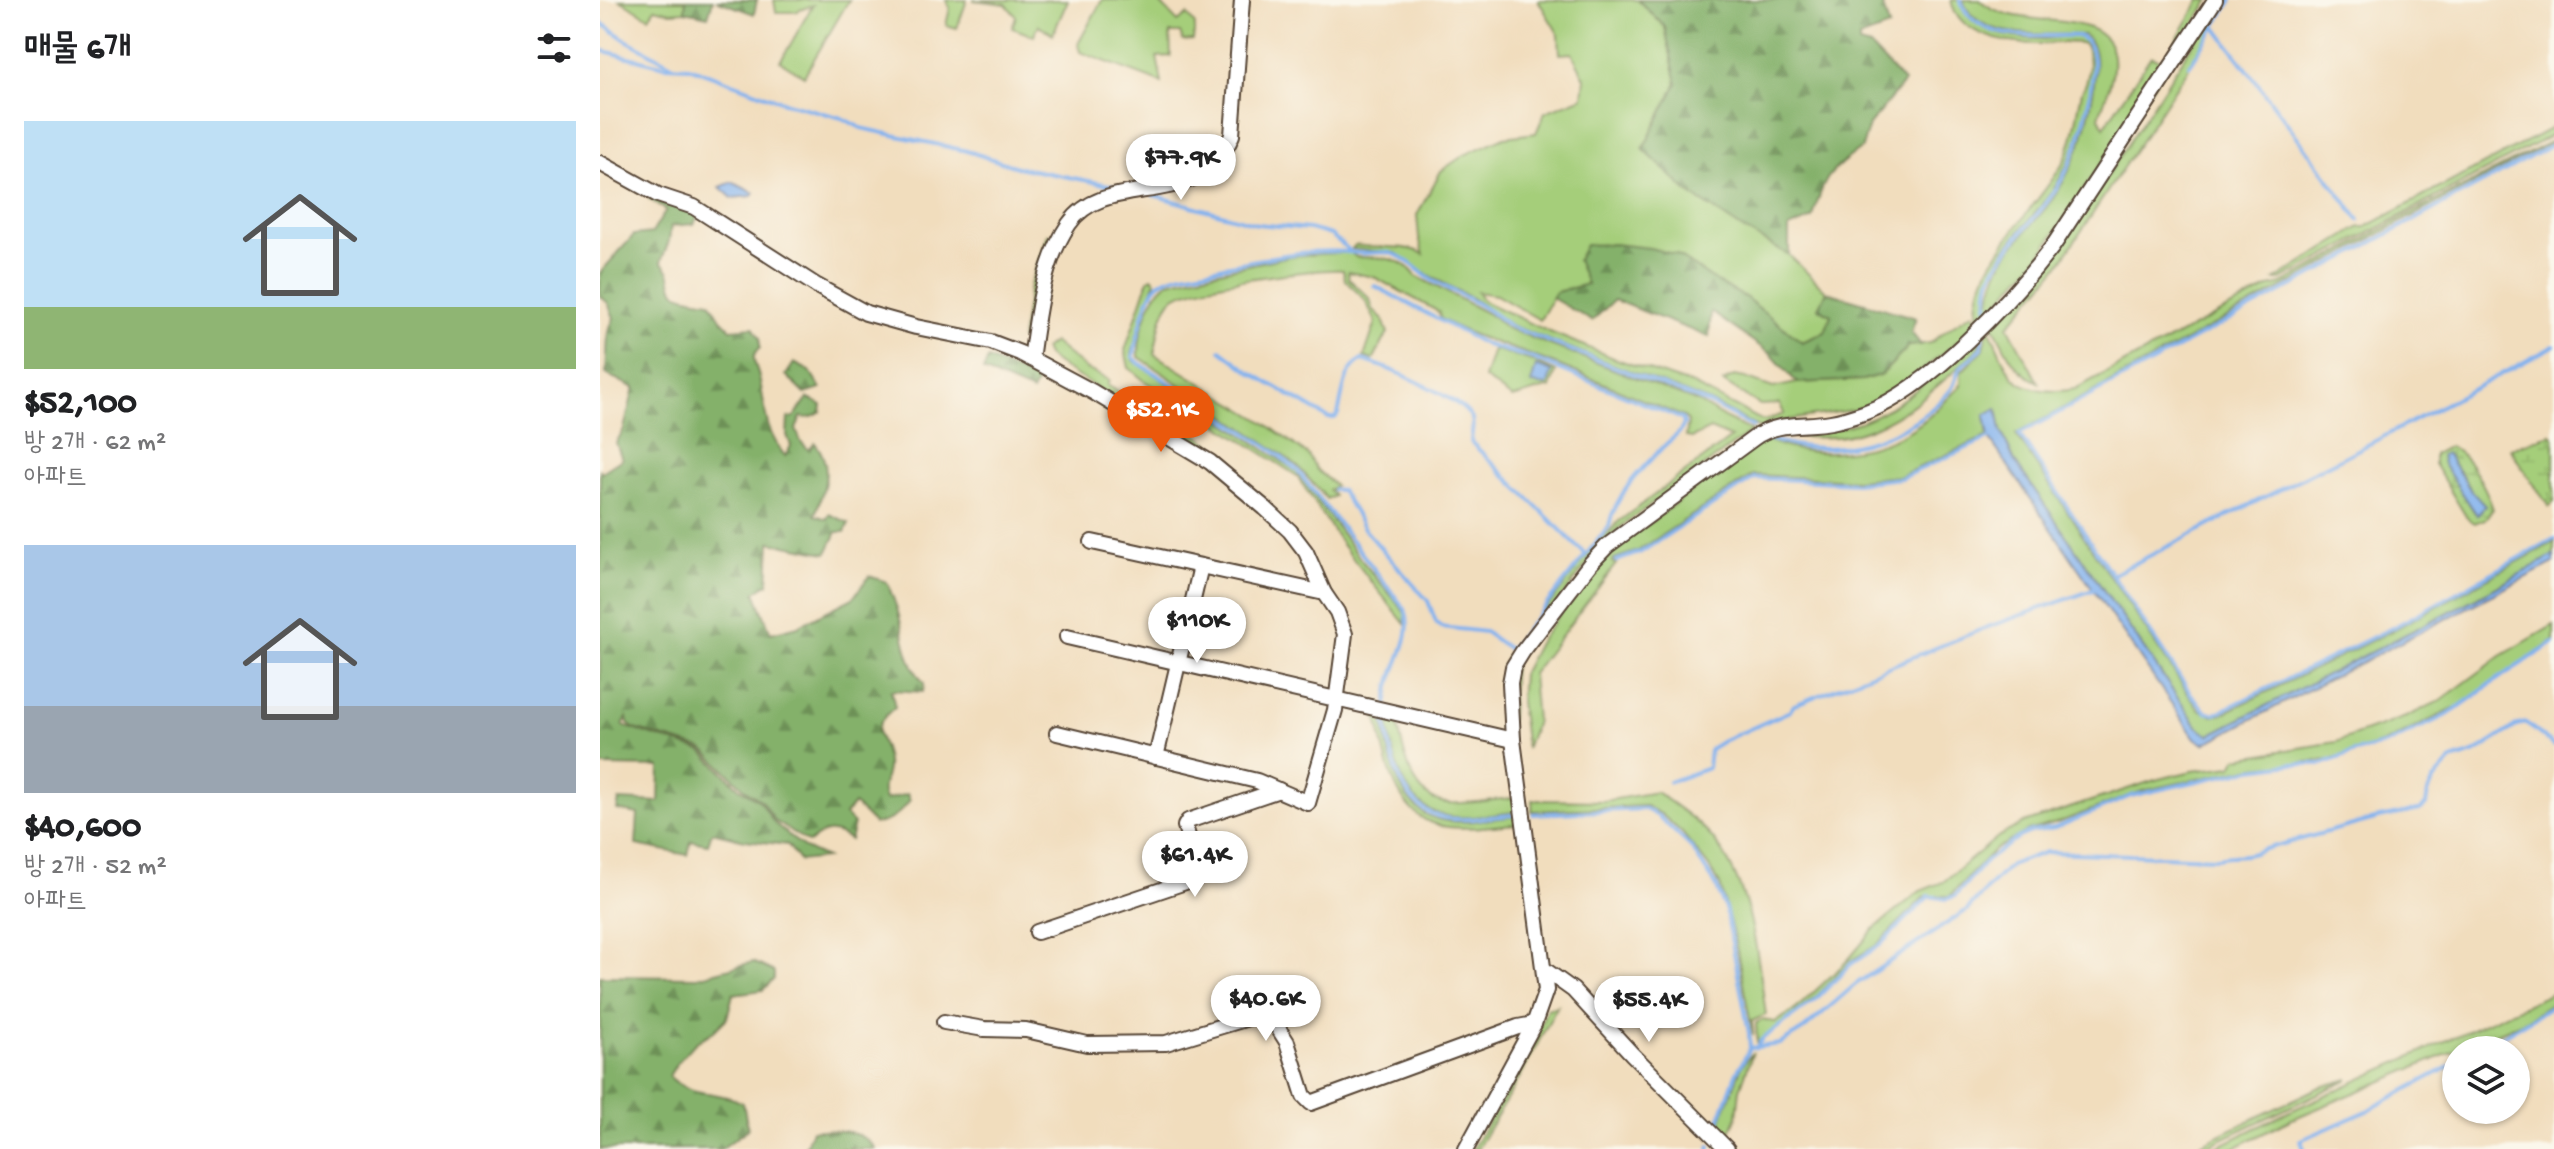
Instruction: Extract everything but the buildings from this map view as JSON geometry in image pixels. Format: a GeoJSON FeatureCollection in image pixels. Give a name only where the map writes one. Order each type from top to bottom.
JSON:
{"type":"FeatureCollection","features":[{"type":"Feature","properties":{"kind":"street"},"geometry":{"type":"LineString","coordinates":[[1031,359],[1044,277],[1055,251],[1083,208],[1100,199],[1198,177],[1225,154],[1232,135],[1242,0]]}},
{"type":"Feature","properties":{"kind":"street"},"geometry":{"type":"LineString","coordinates":[[1466,1149],[1534,1024],[1546,990],[1513,740],[1510,683],[1513,667],[1590,564],[1630,528],[1766,429],[1830,422],[1868,412],[1908,390],[2008,301],[2053,246],[2215,0]]}},
{"type":"Feature","properties":{"kind":"street"},"geometry":{"type":"LineString","coordinates":[[600,163],[658,195],[694,207],[856,308],[916,327],[991,342],[1093,392],[1199,455],[1238,484],[1290,531],[1306,552],[1345,634],[1337,700],[1308,803],[1257,781],[1057,733]]}},
{"type":"Feature","properties":{"kind":"street"},"geometry":{"type":"LineString","coordinates":[[1092,542],[1324,593]]}},
{"type":"Feature","properties":{"kind":"street"},"geometry":{"type":"LineString","coordinates":[[1156,757],[1201,566]]}},
{"type":"Feature","properties":{"kind":"street"},"geometry":{"type":"LineString","coordinates":[[1067,637],[1513,740]]}},
{"type":"Feature","properties":{"kind":"street"},"geometry":{"type":"LineString","coordinates":[[1037,932],[1197,878],[1199,873],[1185,826],[1188,821],[1279,790]]}},
{"type":"Feature","properties":{"kind":"street"},"geometry":{"type":"LineString","coordinates":[[1545,970],[1573,990],[1642,1065],[1727,1149]]}},
{"type":"Feature","properties":{"kind":"street"},"geometry":{"type":"LineString","coordinates":[[944,1022],[984,1029],[1026,1030],[1087,1044],[1166,1043],[1268,1012],[1287,1042],[1304,1096],[1311,1103],[1518,1027],[1534,1024]]}},
{"type":"Feature","properties":{"kind":"green space"},"geometry":{"type":"Polygon","coordinates":[[[620,0],[686,0],[685,11],[655,8],[649,17],[620,0]]]}},
{"type":"Feature","properties":{"kind":"green space"},"geometry":{"type":"Polygon","coordinates":[[[686,0],[713,0],[708,16],[685,11],[686,0]]]}},
{"type":"Feature","properties":{"kind":"green space"},"geometry":{"type":"Polygon","coordinates":[[[716,0],[757,0],[754,14],[716,0]]]}},
{"type":"Feature","properties":{"kind":"green space"},"geometry":{"type":"Polygon","coordinates":[[[774,0],[849,0],[804,76],[780,61],[813,5],[795,12],[776,12],[774,0]]]}},
{"type":"Feature","properties":{"kind":"green space"},"geometry":{"type":"Polygon","coordinates":[[[946,0],[967,0],[957,28],[946,25],[950,8],[946,0]]]}},
{"type":"Feature","properties":{"kind":"green space"},"geometry":{"type":"Polygon","coordinates":[[[973,0],[1068,0],[1053,34],[1039,25],[1034,36],[1012,28],[1016,16],[1006,4],[973,0]]]}},
{"type":"Feature","properties":{"kind":"green space"},"geometry":{"type":"Polygon","coordinates":[[[1102,0],[1157,0],[1178,22],[1187,15],[1195,25],[1193,40],[1183,41],[1180,33],[1170,33],[1171,56],[1157,57],[1162,83],[1080,52],[1078,44],[1102,0]]]}},
{"type":"Feature","properties":{"kind":"green space"},"geometry":{"type":"Polygon","coordinates":[[[1538,0],[1638,0],[1665,27],[1677,83],[1689,193],[1789,255],[1827,292],[1818,307],[1831,315],[1825,332],[1802,342],[1745,297],[1718,283],[1588,284],[1556,292],[1540,320],[1496,295],[1477,292],[1483,301],[1616,359],[1693,385],[1763,421],[1784,414],[1780,404],[1760,405],[1723,382],[1734,376],[1773,388],[1797,383],[1863,380],[1882,374],[1909,346],[1930,343],[1973,313],[1978,325],[1884,401],[1852,410],[1769,423],[1761,429],[1710,402],[1510,325],[1472,298],[1424,273],[1396,253],[1352,249],[1355,245],[1398,247],[1424,254],[1417,215],[1441,171],[1464,155],[1504,137],[1536,133],[1545,112],[1583,97],[1585,78],[1572,53],[1560,54],[1559,35],[1538,0]]]}},
{"type":"Feature","properties":{"kind":"green space"},"geometry":{"type":"Polygon","coordinates":[[[1638,0],[1881,0],[1889,27],[1859,38],[1859,44],[1870,47],[1904,82],[1869,125],[1862,148],[1828,177],[1813,218],[1789,228],[1789,255],[1689,193],[1643,149],[1677,83],[1665,27],[1638,0]]]}},
{"type":"Feature","properties":{"kind":"green space"},"geometry":{"type":"Polygon","coordinates":[[[1951,0],[1960,0],[1972,20],[1993,32],[2030,39],[2079,38],[2087,43],[2091,56],[2091,90],[2087,109],[2067,165],[2050,194],[2000,257],[1988,286],[1987,302],[2006,256],[2045,210],[2070,169],[2091,107],[2095,59],[2091,43],[2084,35],[1999,30],[1983,24],[1971,14],[1963,0],[1980,0],[1997,10],[2017,16],[2084,26],[2100,34],[2111,47],[2113,68],[2099,117],[2104,127],[2151,56],[2163,62],[2200,0],[2210,0],[2038,258],[1981,321],[1977,304],[1992,262],[2067,155],[2089,63],[2085,45],[2081,43],[2023,44],[1984,35],[1963,22],[1951,0]]]}},
{"type":"Feature","properties":{"kind":"green space"},"geometry":{"type":"Polygon","coordinates":[[[2221,0],[2230,0],[2186,72],[2057,268],[2008,326],[2038,382],[2022,371],[2011,358],[1993,325],[1994,321],[2078,221],[2221,0]]]}},
{"type":"Feature","properties":{"kind":"green space"},"geometry":{"type":"Polygon","coordinates":[[[2554,127],[2554,134],[2281,280],[2275,280],[2360,227],[2366,227],[2554,127]]]}},
{"type":"Feature","properties":{"kind":"green space"},"geometry":{"type":"Polygon","coordinates":[[[2554,140],[2016,434],[2191,698],[2199,709],[2213,716],[2395,629],[2554,542],[2554,555],[2209,736],[2197,726],[2014,460],[2001,431],[1997,409],[1985,415],[1988,436],[1900,476],[1857,480],[1753,475],[1638,551],[1614,559],[1612,562],[1616,564],[1532,674],[1536,721],[1526,749],[1520,702],[1522,674],[1538,643],[1586,579],[1610,553],[1762,438],[1801,450],[1843,452],[1903,434],[1926,419],[1961,385],[1961,372],[1984,349],[1988,326],[2015,379],[2040,390],[2075,389],[2554,140]]]}},
{"type":"Feature","properties":{"kind":"green space"},"geometry":{"type":"Polygon","coordinates":[[[652,195],[700,212],[694,224],[671,226],[661,262],[679,294],[710,301],[731,329],[753,327],[760,338],[760,348],[754,358],[766,418],[772,436],[785,456],[791,446],[787,435],[788,418],[794,417],[808,398],[822,405],[821,412],[816,415],[801,417],[796,429],[801,442],[809,450],[815,443],[826,469],[815,515],[827,519],[829,514],[849,523],[845,532],[837,532],[827,553],[770,542],[768,584],[755,592],[771,633],[798,626],[853,598],[869,576],[887,582],[910,658],[924,683],[923,692],[891,690],[895,707],[878,728],[887,762],[883,790],[885,800],[907,794],[910,800],[895,816],[874,824],[854,804],[845,815],[854,824],[850,840],[838,833],[828,832],[809,843],[775,821],[762,801],[747,791],[703,749],[635,729],[628,724],[627,718],[623,726],[702,751],[738,787],[761,802],[774,823],[804,848],[826,858],[799,861],[788,845],[712,832],[708,844],[691,841],[688,855],[636,845],[638,814],[617,810],[619,800],[659,802],[660,767],[600,766],[600,470],[602,472],[622,459],[616,443],[624,429],[634,388],[606,374],[608,332],[614,318],[608,303],[600,296],[600,273],[634,235],[652,233],[666,210],[649,199],[652,195]]]}},
{"type":"Feature","properties":{"kind":"green space"},"geometry":{"type":"Polygon","coordinates":[[[1048,234],[1056,239],[1039,280],[1027,340],[1023,342],[1030,285],[1048,234]]]}},
{"type":"Feature","properties":{"kind":"green space"},"geometry":{"type":"Polygon","coordinates":[[[1614,244],[1677,255],[1745,297],[1802,342],[1825,332],[1831,315],[1818,308],[1827,292],[1916,318],[1911,332],[1921,345],[1909,346],[1882,374],[1863,380],[1797,383],[1771,354],[1711,312],[1709,337],[1614,300],[1592,321],[1552,298],[1556,292],[1587,284],[1577,260],[1585,245],[1614,244]]]}},
{"type":"Feature","properties":{"kind":"green space"},"geometry":{"type":"Polygon","coordinates":[[[1350,252],[1356,257],[1381,258],[1403,264],[1416,276],[1494,317],[1506,328],[1698,402],[1752,431],[1619,528],[1602,545],[1514,659],[1510,733],[1501,732],[1501,670],[1508,653],[1618,522],[1731,438],[1710,429],[1692,438],[1686,437],[1688,422],[1684,417],[1571,370],[1462,330],[1440,318],[1439,312],[1374,277],[1348,272],[1349,279],[1370,299],[1373,310],[1383,320],[1388,333],[1373,360],[1364,357],[1376,322],[1365,300],[1345,280],[1343,270],[1281,274],[1225,283],[1200,288],[1171,300],[1162,319],[1154,354],[1264,422],[1308,455],[1317,470],[1335,486],[1329,490],[1334,496],[1327,499],[1298,467],[1273,448],[1139,357],[1140,337],[1150,305],[1168,282],[1290,256],[1350,252]]]}},
{"type":"Feature","properties":{"kind":"green space"},"geometry":{"type":"Polygon","coordinates":[[[1152,277],[1156,281],[1143,313],[1133,360],[1296,471],[1361,560],[1400,606],[1406,615],[1405,624],[1343,546],[1297,476],[1199,412],[1146,382],[1129,368],[1125,350],[1152,277]]]}},
{"type":"Feature","properties":{"kind":"green space"},"geometry":{"type":"Polygon","coordinates":[[[1979,336],[1979,348],[1948,377],[1914,404],[1878,425],[1837,437],[1768,436],[1787,431],[1837,428],[1866,420],[1901,401],[1979,336]]]}},
{"type":"Feature","properties":{"kind":"green space"},"geometry":{"type":"Polygon","coordinates":[[[1053,342],[1086,369],[1109,380],[1107,385],[1128,397],[1137,398],[1203,439],[1234,471],[1048,357],[1044,349],[1053,342]]]}},
{"type":"Feature","properties":{"kind":"green space"},"geometry":{"type":"Polygon","coordinates":[[[1493,349],[1556,372],[1550,388],[1512,398],[1484,378],[1493,349]]]}},
{"type":"Feature","properties":{"kind":"green space"},"geometry":{"type":"Polygon","coordinates":[[[988,359],[1038,380],[1032,392],[983,371],[988,359]]]}},
{"type":"Feature","properties":{"kind":"green space"},"geometry":{"type":"Polygon","coordinates":[[[794,363],[810,371],[821,389],[805,394],[786,375],[794,363]]]}},
{"type":"Feature","properties":{"kind":"green space"},"geometry":{"type":"Polygon","coordinates":[[[2551,434],[2554,437],[2554,502],[2549,507],[2510,449],[2551,434]]]}},
{"type":"Feature","properties":{"kind":"green space"},"geometry":{"type":"Polygon","coordinates":[[[2449,446],[2470,464],[2482,482],[2493,509],[2485,519],[2475,523],[2467,518],[2434,464],[2434,454],[2449,446]],[[2446,453],[2445,465],[2475,513],[2469,486],[2446,453]]]}},
{"type":"Feature","properties":{"kind":"green space"},"geometry":{"type":"Polygon","coordinates":[[[2554,625],[2554,641],[2459,706],[2384,743],[2327,760],[2254,767],[2142,791],[2028,831],[1994,850],[1950,896],[1925,896],[1877,945],[1852,960],[1816,997],[1757,1043],[1756,1023],[1762,1020],[1775,1022],[1795,1010],[1848,960],[1874,929],[1920,891],[1943,882],[1999,836],[2024,823],[2155,780],[2232,766],[2237,758],[2336,742],[2406,717],[2440,701],[2501,656],[2554,625]]]}},
{"type":"Feature","properties":{"kind":"green space"},"geometry":{"type":"Polygon","coordinates":[[[1376,714],[1382,717],[1399,782],[1417,808],[1430,817],[1447,821],[1517,816],[1517,824],[1448,827],[1430,822],[1415,813],[1395,784],[1376,714]]]}},
{"type":"Feature","properties":{"kind":"green space"},"geometry":{"type":"Polygon","coordinates":[[[1387,717],[1397,721],[1410,771],[1424,792],[1446,803],[1515,798],[1516,812],[1455,817],[1432,811],[1419,802],[1402,778],[1396,763],[1387,717]]]}},
{"type":"Feature","properties":{"kind":"green space"},"geometry":{"type":"Polygon","coordinates":[[[1656,792],[1707,832],[1737,878],[1751,923],[1766,1015],[1752,1021],[1753,1036],[1736,946],[1720,885],[1682,833],[1661,814],[1646,806],[1532,811],[1533,800],[1604,801],[1656,792]]]}},
{"type":"Feature","properties":{"kind":"green space"},"geometry":{"type":"Polygon","coordinates":[[[753,962],[774,972],[774,979],[763,990],[733,994],[727,1018],[695,1043],[669,1076],[686,1088],[743,1103],[748,1129],[721,1149],[600,1149],[600,976],[697,977],[753,962]]]}},
{"type":"Feature","properties":{"kind":"green space"},"geometry":{"type":"Polygon","coordinates":[[[2554,992],[2554,1002],[2521,1023],[2490,1036],[2456,1036],[2554,992]]]}},
{"type":"Feature","properties":{"kind":"green space"},"geometry":{"type":"Polygon","coordinates":[[[1557,1006],[1524,1070],[1477,1149],[1472,1149],[1521,1068],[1547,1009],[1557,1006]]]}},
{"type":"Feature","properties":{"kind":"green space"},"geometry":{"type":"Polygon","coordinates":[[[2442,1043],[2442,1056],[2290,1120],[2232,1149],[2213,1149],[2442,1043]]]}},
{"type":"Feature","properties":{"kind":"green space"},"geometry":{"type":"Polygon","coordinates":[[[1753,1052],[1740,1089],[1737,1116],[1725,1143],[1716,1133],[1742,1066],[1753,1052]]]}},
{"type":"Feature","properties":{"kind":"green space"},"geometry":{"type":"Polygon","coordinates":[[[2349,1079],[2201,1149],[2190,1149],[2320,1087],[2349,1079]]]}},
{"type":"Feature","properties":{"kind":"green space"},"geometry":{"type":"Polygon","coordinates":[[[812,1130],[855,1134],[876,1149],[804,1149],[812,1130]]]}},
{"type":"Feature","properties":{"kind":"water"},"geometry":{"type":"Polygon","coordinates":[[[732,182],[754,193],[752,196],[732,198],[720,187],[732,182]]]}},
{"type":"Feature","properties":{"kind":"water"},"geometry":{"type":"Polygon","coordinates":[[[1536,366],[1552,372],[1547,386],[1531,384],[1536,366]]]}},
{"type":"Feature","properties":{"kind":"water"},"geometry":{"type":"Polygon","coordinates":[[[1997,408],[2001,431],[2014,460],[2197,726],[2209,735],[2554,555],[2554,563],[2204,744],[2195,738],[1989,438],[1985,415],[1997,408]]]}},
{"type":"Feature","properties":{"kind":"water"},"geometry":{"type":"Polygon","coordinates":[[[2446,453],[2485,506],[2477,515],[2443,464],[2441,455],[2446,453]]]}},
{"type":"Feature","properties":{"kind":"waterway"},"geometry":{"type":"LineString","coordinates":[[1960,0],[1968,15],[1980,25],[1995,31],[2083,38],[2090,46],[2093,61],[2088,105],[2074,154],[2050,198],[1997,266],[1989,284],[1987,307]]}},
{"type":"Feature","properties":{"kind":"waterway"},"geometry":{"type":"LineString","coordinates":[[2190,65],[2232,0]]}},
{"type":"Feature","properties":{"kind":"waterway"},"geometry":{"type":"LineString","coordinates":[[600,22],[674,66]]}},
{"type":"Feature","properties":{"kind":"waterway"},"geometry":{"type":"LineString","coordinates":[[2215,26],[2359,220]]}},
{"type":"Feature","properties":{"kind":"waterway"},"geometry":{"type":"LineString","coordinates":[[600,50],[665,66],[689,67],[787,103],[842,118],[861,128],[967,151],[1017,167],[1125,188]]}},
{"type":"Feature","properties":{"kind":"waterway"},"geometry":{"type":"LineString","coordinates":[[2554,144],[2019,434],[2191,694],[2206,712],[2215,714],[2396,626],[2554,539]]}},
{"type":"Feature","properties":{"kind":"waterway"},"geometry":{"type":"LineString","coordinates":[[1153,195],[1257,224],[1309,229],[1331,235],[1349,250]]}},
{"type":"Feature","properties":{"kind":"waterway"},"geometry":{"type":"LineString","coordinates":[[1387,706],[1391,682],[1407,636],[1405,609],[1297,470],[1271,449],[1133,357],[1146,307],[1159,283],[1183,274],[1293,254],[1337,251],[1389,253],[1402,258],[1429,279],[1483,307],[1509,326],[1708,403],[1753,427]]}},
{"type":"Feature","properties":{"kind":"waterway"},"geometry":{"type":"LineString","coordinates":[[1333,490],[1341,490],[1365,530],[1428,601],[1441,627],[1485,632],[1510,650],[1609,526],[1617,504],[1630,483],[1684,424],[1682,419],[1532,358],[1486,345],[1375,286]]}},
{"type":"Feature","properties":{"kind":"waterway"},"geometry":{"type":"LineString","coordinates":[[1766,438],[1815,448],[1864,443],[1888,435],[1931,410],[1949,392],[1961,367],[1982,348],[1982,336]]}},
{"type":"Feature","properties":{"kind":"waterway"},"geometry":{"type":"LineString","coordinates":[[2112,575],[2554,346]]}},
{"type":"Feature","properties":{"kind":"waterway"},"geometry":{"type":"LineString","coordinates":[[1221,350],[1250,372],[1328,418],[1335,418],[1338,414],[1348,376],[1362,360],[1404,376],[1452,400],[1472,419],[1471,442],[1585,554]]}},
{"type":"Feature","properties":{"kind":"waterway"},"geometry":{"type":"LineString","coordinates":[[1616,561],[1641,552],[1754,478],[1856,483],[1901,478],[1989,438]]}},
{"type":"Feature","properties":{"kind":"waterway"},"geometry":{"type":"LineString","coordinates":[[1669,782],[1708,768],[1710,749],[1790,711],[1794,705],[1985,628],[2093,590]]}},
{"type":"Feature","properties":{"kind":"waterway"},"geometry":{"type":"LineString","coordinates":[[1756,1048],[1762,1039],[1814,1001],[1851,964],[1880,945],[1929,896],[1946,899],[1955,896],[1986,861],[2019,837],[2055,828],[2131,796],[2252,769],[2322,764],[2387,744],[2449,714],[2554,643]]}},
{"type":"Feature","properties":{"kind":"waterway"},"geometry":{"type":"LineString","coordinates":[[1385,719],[1400,779],[1417,804],[1430,813],[1453,819],[1513,815]]}},
{"type":"Feature","properties":{"kind":"waterway"},"geometry":{"type":"LineString","coordinates":[[1750,1048],[1780,1044],[1804,1029],[1856,984],[1967,910],[2010,865],[2046,852],[2217,858],[2250,854],[2379,818],[2420,810],[2426,805],[2435,779],[2452,760],[2474,753],[2518,725],[2526,723],[2554,746]]}},
{"type":"Feature","properties":{"kind":"waterway"},"geometry":{"type":"LineString","coordinates":[[1533,814],[1645,809],[1658,816],[1690,846],[1716,885],[1726,911],[1750,1048],[1736,1074],[1717,1126]]}},
{"type":"Feature","properties":{"kind":"waterway"},"geometry":{"type":"LineString","coordinates":[[2502,1036],[2554,1005]]}},
{"type":"Feature","properties":{"kind":"waterway"},"geometry":{"type":"LineString","coordinates":[[2304,1149],[2301,1140],[2367,1111],[2442,1071]]}}]}
